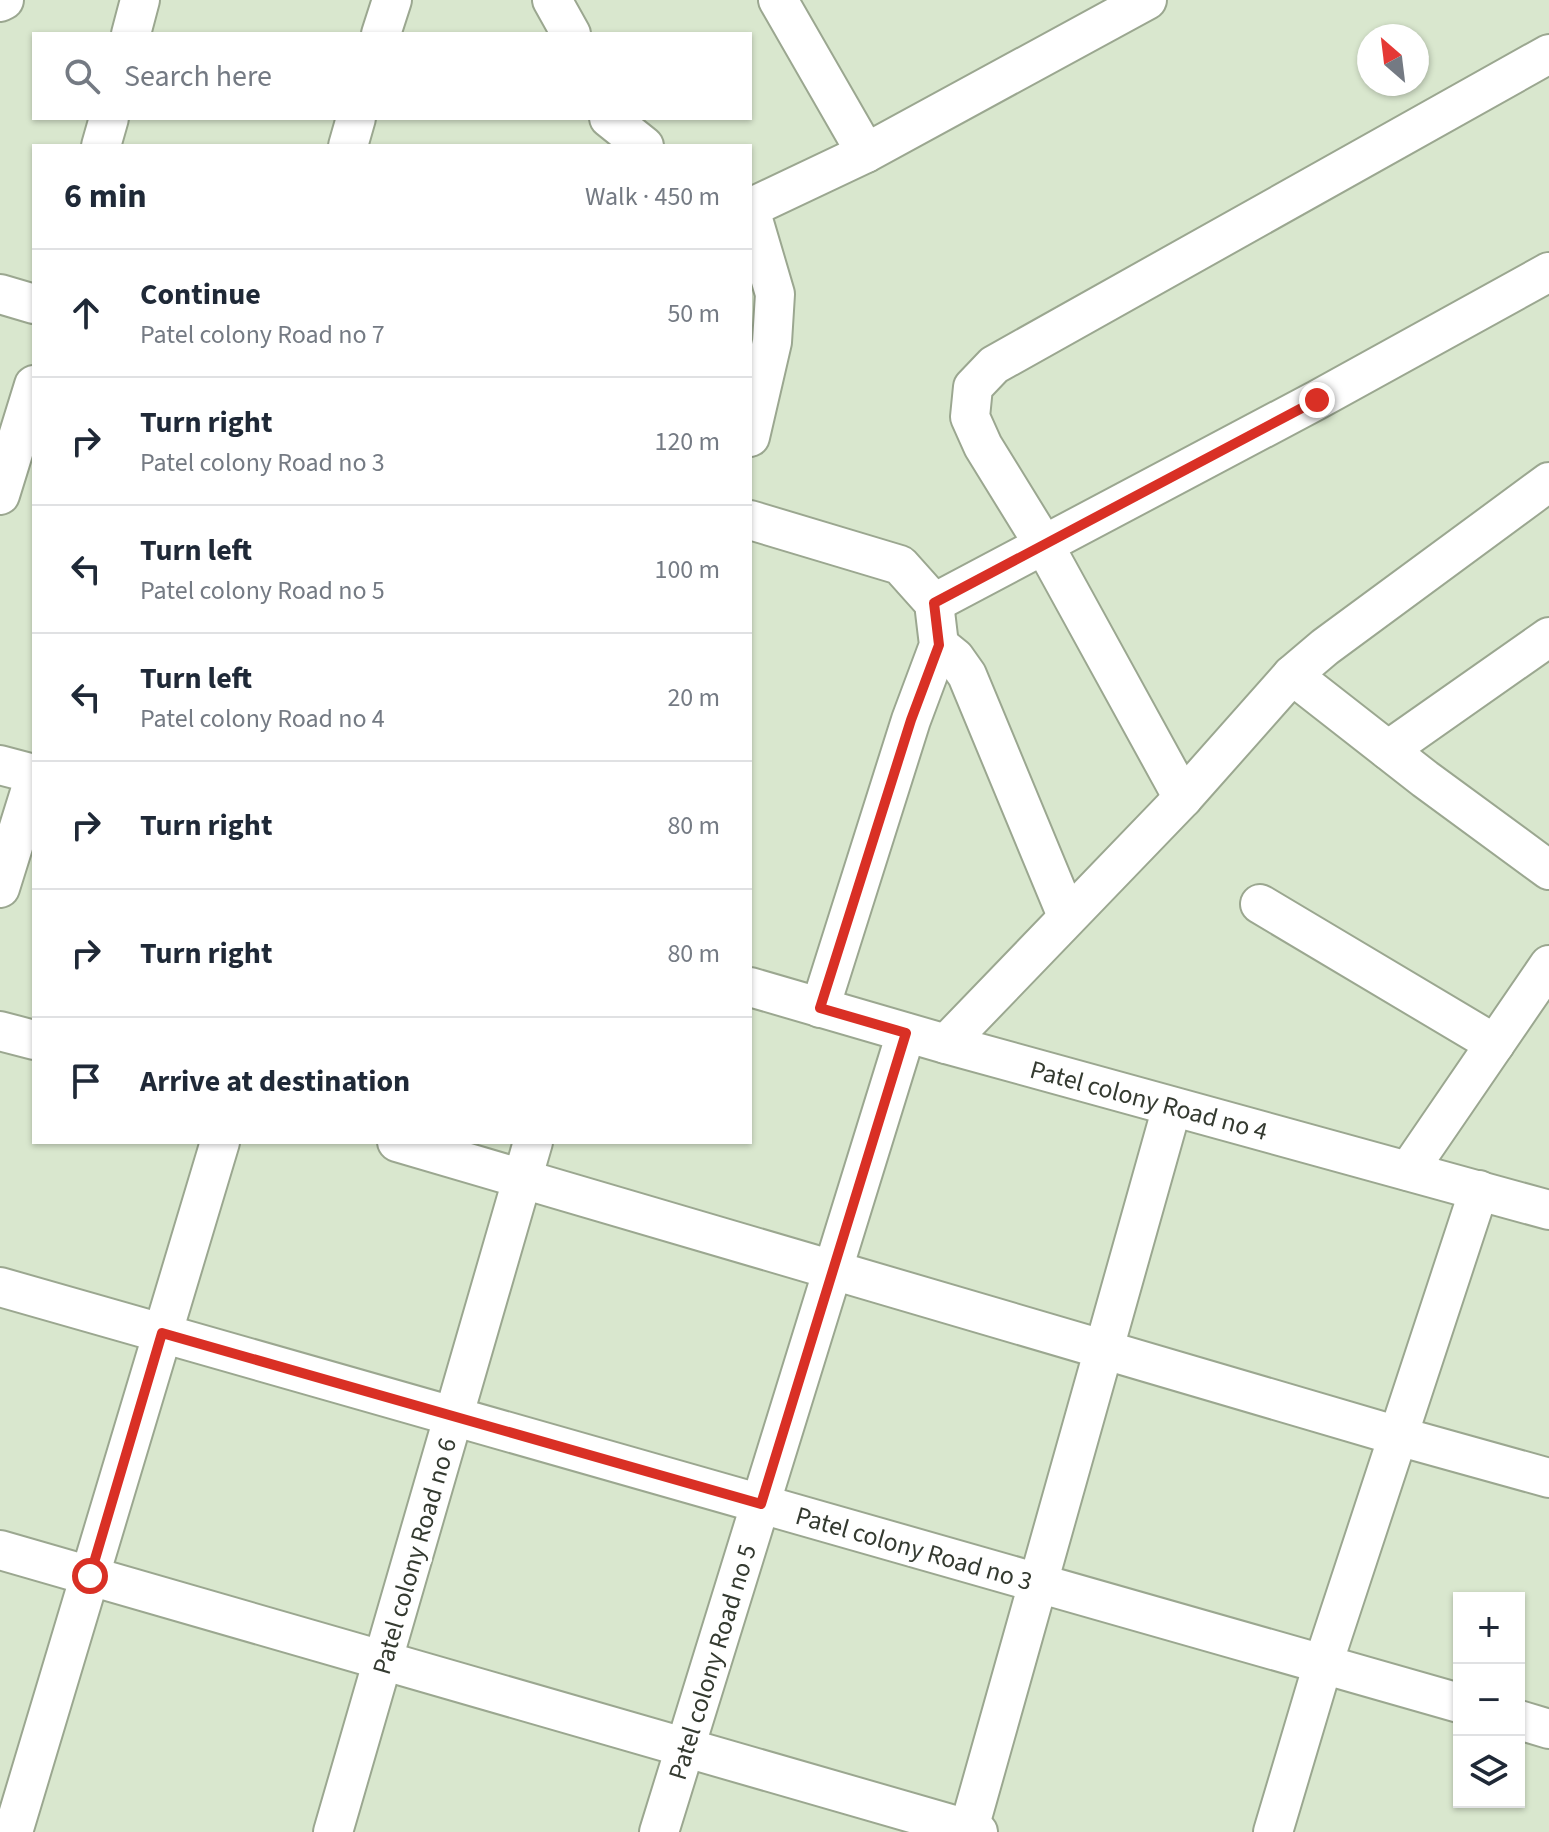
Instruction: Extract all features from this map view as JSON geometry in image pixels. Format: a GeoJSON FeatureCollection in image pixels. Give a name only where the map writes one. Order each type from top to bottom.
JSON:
{"type":"FeatureCollection","features":[{"type":"Feature","properties":{"kind":"street"},"geometry":{"type":"LineString","coordinates":[[132,32],[140,0]]}},
{"type":"Feature","properties":{"kind":"street"},"geometry":{"type":"LineString","coordinates":[[382,32],[392,0]]}},
{"type":"Feature","properties":{"kind":"street"},"geometry":{"type":"LineString","coordinates":[[552,0],[570,32]]}},
{"type":"Feature","properties":{"kind":"street"},"geometry":{"type":"LineString","coordinates":[[778,0],[866,153]]}},
{"type":"Feature","properties":{"kind":"street"},"geometry":{"type":"LineString","coordinates":[[752,207],[866,153],[1147,0]]}},
{"type":"Feature","properties":{"kind":"street"},"geometry":{"type":"LineString","coordinates":[[1183,798],[1044,545],[983,446],[970,417],[973,387],[994,365],[1549,54]]}},
{"type":"Feature","properties":{"kind":"street"},"geometry":{"type":"LineString","coordinates":[[102,144],[108,120]]}},
{"type":"Feature","properties":{"kind":"street"},"geometry":{"type":"LineString","coordinates":[[349,144],[355,120]]}},
{"type":"Feature","properties":{"kind":"street"},"geometry":{"type":"LineString","coordinates":[[599,144],[607,120]]}},
{"type":"Feature","properties":{"kind":"street"},"geometry":{"type":"LineString","coordinates":[[611,120],[641,144]]}},
{"type":"Feature","properties":{"kind":"street"},"geometry":{"type":"LineString","coordinates":[[752,215],[775,294],[772,342],[752,428]]}},
{"type":"Feature","properties":{"kind":"street"},"geometry":{"type":"LineString","coordinates":[[934,603],[1317,400],[1549,272]]}},
{"type":"Feature","properties":{"kind":"street"},"geometry":{"type":"LineString","coordinates":[[0,294],[32,303]]}},
{"type":"Feature","properties":{"kind":"street"},"geometry":{"type":"LineString","coordinates":[[0,495],[32,391]]}},
{"type":"Feature","properties":{"kind":"street"},"geometry":{"type":"LineString","coordinates":[[946,1044],[1183,798],[1292,675],[1325,647],[1549,482]]}},
{"type":"Feature","properties":{"kind":"street"},"geometry":{"type":"LineString","coordinates":[[752,521],[900,565],[934,603],[939,645],[911,720],[820,1008]]}},
{"type":"Feature","properties":{"kind":"street"},"geometry":{"type":"LineString","coordinates":[[1388,750],[1549,637]]}},
{"type":"Feature","properties":{"kind":"street"},"geometry":{"type":"LineString","coordinates":[[939,645],[955,658],[967,675],[1067,916]]}},
{"type":"Feature","properties":{"kind":"street"},"geometry":{"type":"LineString","coordinates":[[1292,675],[1549,870]]}},
{"type":"Feature","properties":{"kind":"street"},"geometry":{"type":"LineString","coordinates":[[0,765],[32,776]]}},
{"type":"Feature","properties":{"kind":"street"},"geometry":{"type":"LineString","coordinates":[[0,888],[32,784]]}},
{"type":"Feature","properties":{"kind":"street"},"geometry":{"type":"LineString","coordinates":[[1260,904],[1495,1044]]}},
{"type":"Feature","properties":{"kind":"street"},"geometry":{"type":"LineString","coordinates":[[1408,1171],[1549,965]]}},
{"type":"Feature","properties":{"kind":"street","name":"Patel colony Road no 4"},"geometry":{"type":"LineString","coordinates":[[752,988],[1549,1210]]}},
{"type":"Feature","properties":{"kind":"street"},"geometry":{"type":"LineString","coordinates":[[0,1031],[32,1039]]}},
{"type":"Feature","properties":{"kind":"street","name":"Patel colony Road no 5"},"geometry":{"type":"LineString","coordinates":[[659,1832],[906,1033]]}},
{"type":"Feature","properties":{"kind":"street"},"geometry":{"type":"LineString","coordinates":[[0,1550],[972,1831],[1038,1583],[1172,1107]]}},
{"type":"Feature","properties":{"kind":"street"},"geometry":{"type":"LineString","coordinates":[[13,1832],[219,1144]]}},
{"type":"Feature","properties":{"kind":"street"},"geometry":{"type":"LineString","coordinates":[[404,1144],[1549,1478]]}},
{"type":"Feature","properties":{"kind":"street","name":"Patel colony Road no 6"},"geometry":{"type":"LineString","coordinates":[[333,1832],[532,1144]]}},
{"type":"Feature","properties":{"kind":"street"},"geometry":{"type":"LineString","coordinates":[[1273,1832],[1323,1664],[1479,1190]]}},
{"type":"Feature","properties":{"kind":"street","name":"Patel colony Road no 3"},"geometry":{"type":"LineString","coordinates":[[0,1287],[1453,1701]]}},
{"type":"Feature","properties":{"kind":"street"},"geometry":{"type":"LineString","coordinates":[[1525,1722],[1549,1729]]}},
{"type":"Feature","properties":{"kind":"route"},"geometry":{"type":"LineString","coordinates":[[90,1576],[162,1333],[761,1504],[906,1033],[820,1008],[911,720],[939,645],[934,603],[1317,400]]}}]}
